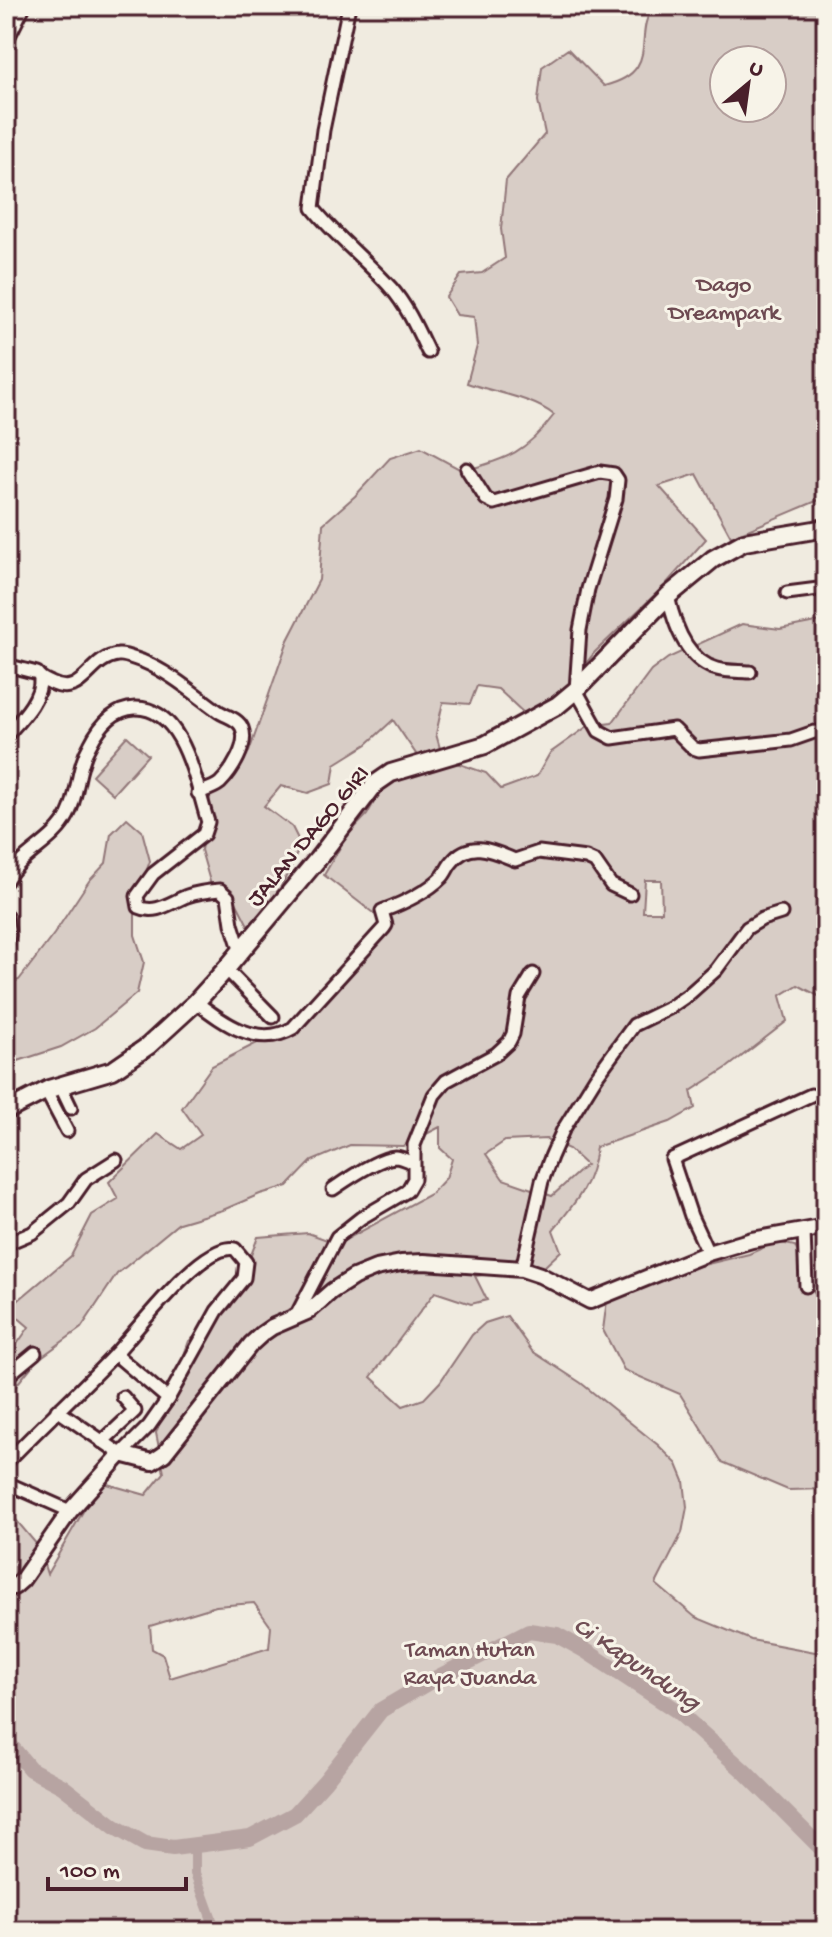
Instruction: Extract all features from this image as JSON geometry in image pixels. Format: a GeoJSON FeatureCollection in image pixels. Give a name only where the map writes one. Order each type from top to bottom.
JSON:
{"type":"FeatureCollection","features":[{"type":"Feature","properties":{"kind":"main road","name":"JALAN DAGO GIRI"},"geometry":{"type":"LineString","coordinates":[[6,1111],[53,1088],[125,1064],[196,1002],[317,860],[375,784],[391,773],[485,745],[546,712],[576,690],[668,596],[713,559],[744,542],[826,528]]}},
{"type":"Feature","properties":{"kind":"street"},"geometry":{"type":"LineString","coordinates":[[6,42],[24,6]]}},
{"type":"Feature","properties":{"kind":"street"},"geometry":{"type":"LineString","coordinates":[[349,6],[323,130],[313,208],[355,255],[393,290],[418,329],[428,352]]}},
{"type":"Feature","properties":{"kind":"street"},"geometry":{"type":"LineString","coordinates":[[467,469],[486,499],[494,503],[600,472],[614,474],[618,480],[616,499],[588,589],[580,630],[576,690],[599,731],[612,738],[674,729],[699,750],[791,740],[814,732],[826,732]]}},
{"type":"Feature","properties":{"kind":"street"},"geometry":{"type":"LineString","coordinates":[[787,593],[826,588]]}},
{"type":"Feature","properties":{"kind":"street"},"geometry":{"type":"LineString","coordinates":[[668,596],[678,631],[701,661],[717,669],[750,672]]}},
{"type":"Feature","properties":{"kind":"street"},"geometry":{"type":"LineString","coordinates":[[40,678],[62,688],[73,687],[103,659],[121,654],[144,662],[184,684],[219,712],[235,720],[242,728],[239,755],[222,782],[198,793]]}},
{"type":"Feature","properties":{"kind":"street"},"geometry":{"type":"LineString","coordinates":[[6,665],[37,673],[41,685],[36,697],[6,736]]}},
{"type":"Feature","properties":{"kind":"street"},"geometry":{"type":"LineString","coordinates":[[6,881],[11,871],[55,832],[68,814],[80,765],[97,732],[117,713],[145,708],[156,713],[179,734],[208,822],[204,834],[144,883],[137,902],[142,909],[156,911],[185,897],[220,890],[228,897],[241,952]]}},
{"type":"Feature","properties":{"kind":"street"},"geometry":{"type":"LineString","coordinates":[[196,1002],[221,1021],[245,1033],[281,1035],[293,1028],[384,928],[382,911],[399,905],[441,878],[452,862],[469,849],[491,850],[515,860],[539,852],[586,858],[595,862],[611,885],[630,894]]}},
{"type":"Feature","properties":{"kind":"street"},"geometry":{"type":"LineString","coordinates":[[522,1269],[542,1181],[551,1157],[563,1130],[596,1077],[634,1025],[688,995],[716,970],[747,928],[781,913]]}},
{"type":"Feature","properties":{"kind":"street"},"geometry":{"type":"LineString","coordinates":[[6,916],[9,935],[6,951]]}},
{"type":"Feature","properties":{"kind":"street"},"geometry":{"type":"LineString","coordinates":[[226,969],[273,1017]]}},
{"type":"Feature","properties":{"kind":"street"},"geometry":{"type":"LineString","coordinates":[[295,1318],[337,1237],[361,1218],[407,1191],[414,1179],[414,1145],[434,1095],[446,1081],[496,1054],[509,1042],[519,997],[533,974]]}},
{"type":"Feature","properties":{"kind":"street"},"geometry":{"type":"LineString","coordinates":[[53,1088],[71,1108]]}},
{"type":"Feature","properties":{"kind":"street"},"geometry":{"type":"LineString","coordinates":[[53,1088],[67,1131]]}},
{"type":"Feature","properties":{"kind":"street"},"geometry":{"type":"LineString","coordinates":[[708,1253],[691,1216],[672,1159],[811,1095]]}},
{"type":"Feature","properties":{"kind":"street"},"geometry":{"type":"LineString","coordinates":[[333,1189],[384,1161],[397,1157],[413,1163]]}},
{"type":"Feature","properties":{"kind":"street"},"geometry":{"type":"LineString","coordinates":[[6,1244],[32,1233],[69,1203],[86,1179],[116,1160]]}},
{"type":"Feature","properties":{"kind":"street"},"geometry":{"type":"LineString","coordinates":[[57,1410],[121,1454],[152,1462],[164,1454],[251,1344],[272,1327],[309,1311],[354,1277],[376,1268],[424,1262],[522,1269],[590,1301],[708,1253],[752,1240],[826,1227]]}},
{"type":"Feature","properties":{"kind":"street"},"geometry":{"type":"LineString","coordinates":[[804,1231],[806,1286]]}},
{"type":"Feature","properties":{"kind":"street"},"geometry":{"type":"LineString","coordinates":[[6,1463],[115,1354],[162,1298],[186,1276],[221,1249],[229,1248],[239,1253],[246,1262],[244,1278],[217,1311],[168,1399],[149,1426],[70,1511],[22,1580],[9,1591]]}},
{"type":"Feature","properties":{"kind":"street"},"geometry":{"type":"LineString","coordinates":[[6,1377],[35,1353]]}},
{"type":"Feature","properties":{"kind":"street"},"geometry":{"type":"LineString","coordinates":[[115,1354],[168,1399]]}},
{"type":"Feature","properties":{"kind":"street"},"geometry":{"type":"LineString","coordinates":[[102,1442],[135,1411],[123,1397]]}},
{"type":"Feature","properties":{"kind":"street"},"geometry":{"type":"LineString","coordinates":[[9,1484],[70,1511]]}},
{"type":"Feature","properties":{"kind":"green space"},"geometry":{"type":"Polygon","coordinates":[[[654,6],[826,6],[826,497],[731,537],[697,474],[659,486],[706,539],[666,584],[595,652],[558,699],[526,715],[498,689],[477,686],[470,704],[443,702],[436,734],[441,752],[451,761],[486,773],[501,789],[537,776],[550,753],[588,726],[612,723],[651,671],[668,658],[742,624],[780,629],[826,620],[826,757],[816,787],[826,794],[826,1000],[798,985],[780,996],[787,1021],[728,1067],[691,1091],[695,1108],[670,1122],[596,1147],[587,1182],[553,1230],[561,1251],[543,1268],[475,1276],[487,1300],[471,1304],[435,1292],[371,1377],[403,1406],[424,1399],[440,1382],[472,1335],[485,1323],[507,1316],[532,1351],[581,1383],[677,1464],[684,1481],[687,1507],[682,1533],[656,1584],[695,1617],[751,1640],[826,1654],[826,1931],[6,1931],[6,1508],[38,1546],[47,1574],[100,1482],[146,1495],[164,1473],[156,1433],[189,1341],[231,1307],[258,1237],[308,1233],[338,1244],[432,1193],[446,1178],[452,1159],[440,1148],[440,1127],[403,1146],[350,1145],[312,1161],[288,1186],[179,1223],[117,1274],[81,1328],[36,1361],[6,1398],[6,1360],[29,1327],[8,1309],[71,1256],[92,1215],[118,1199],[109,1182],[158,1134],[181,1149],[201,1135],[182,1108],[212,1066],[257,1043],[282,1038],[390,926],[324,875],[346,837],[367,815],[386,780],[404,769],[416,754],[393,720],[367,744],[335,764],[332,784],[308,793],[281,786],[264,806],[292,827],[301,845],[281,887],[250,929],[236,902],[211,885],[201,850],[212,785],[249,752],[288,640],[319,580],[323,524],[355,496],[390,458],[421,448],[463,471],[492,462],[525,446],[554,415],[524,400],[467,383],[477,346],[474,317],[457,315],[446,297],[461,275],[482,273],[505,258],[501,229],[506,180],[545,134],[538,101],[542,67],[568,49],[604,86],[622,79],[640,62],[645,29],[654,6]],[[645,880],[643,912],[662,912],[661,880],[645,880]],[[546,1139],[505,1141],[486,1154],[503,1179],[552,1196],[586,1165],[569,1149],[546,1139]],[[254,1603],[216,1606],[150,1626],[152,1649],[163,1655],[170,1678],[269,1648],[271,1627],[254,1603]]]}},
{"type":"Feature","properties":{"kind":"green space"},"geometry":{"type":"Polygon","coordinates":[[[127,736],[148,755],[113,794],[92,775],[127,736]]]}},
{"type":"Feature","properties":{"kind":"green space"},"geometry":{"type":"Polygon","coordinates":[[[127,818],[142,831],[150,861],[135,902],[135,935],[144,962],[137,993],[95,1028],[61,1047],[12,1063],[6,1068],[6,984],[19,980],[89,881],[106,863],[111,834],[127,818]]]}},
{"type":"Feature","properties":{"kind":"green space"},"geometry":{"type":"Polygon","coordinates":[[[776,1242],[795,1246],[817,1298],[826,1296],[826,1489],[788,1490],[722,1462],[680,1394],[624,1370],[603,1330],[607,1300],[649,1278],[749,1254],[776,1242]]]}},
{"type":"Feature","properties":{"kind":"waterway","name":"Ci Kapundung"},"geometry":{"type":"LineString","coordinates":[[6,1740],[30,1769],[62,1786],[115,1827],[145,1844],[173,1848],[250,1838],[295,1814],[381,1710],[529,1631],[557,1635],[676,1710],[745,1772],[826,1853]]}},
{"type":"Feature","properties":{"kind":"waterway"},"geometry":{"type":"LineString","coordinates":[[195,1847],[195,1873],[216,1931]]}},
{"type":"Feature","properties":{"kind":"park label","name":"Dago Dreampark"},"geometry":{"type":"Point","coordinates":[724,297]}},
{"type":"Feature","properties":{"kind":"park label","name":"Taman Hutan Raya Juanda"},"geometry":{"type":"Point","coordinates":[470,1662]}}]}
